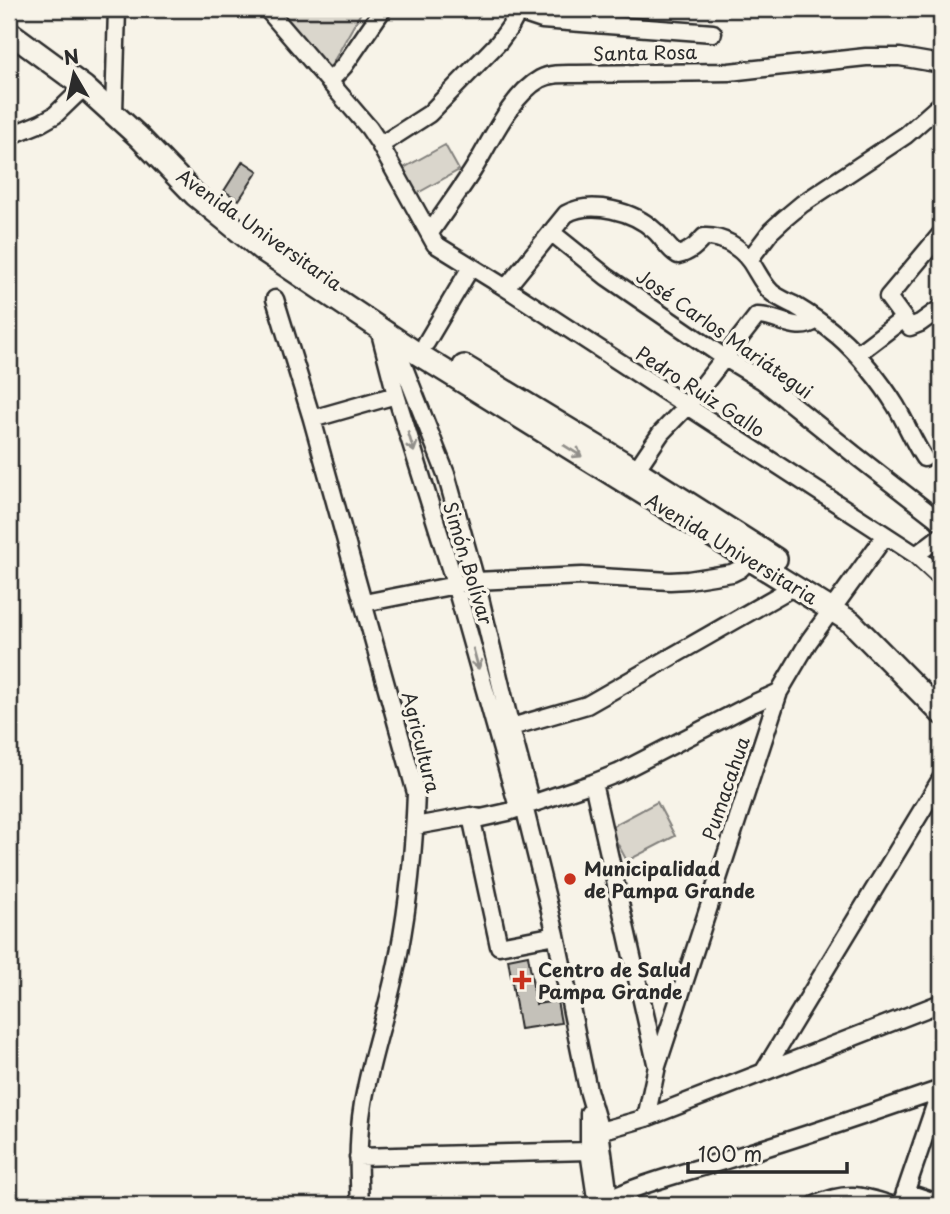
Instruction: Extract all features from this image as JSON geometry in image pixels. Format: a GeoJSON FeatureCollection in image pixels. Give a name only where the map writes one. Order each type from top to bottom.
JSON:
{"type":"FeatureCollection","features":[{"type":"Feature","properties":{"kind":"main road"},"geometry":{"type":"LineString","coordinates":[[9,32],[84,86],[159,157]]}},
{"type":"Feature","properties":{"kind":"main road","name":"Avenida Universitaria"},"geometry":{"type":"LineString","coordinates":[[159,157],[195,195],[261,249],[386,333],[750,559],[795,586],[836,604],[941,713]]}},
{"type":"Feature","properties":{"kind":"main road","name":"Avenida Universitaria"},"geometry":{"type":"LineString","coordinates":[[159,157],[271,238],[426,343],[636,470],[873,628],[941,705]]}},
{"type":"Feature","properties":{"kind":"street"},"geometry":{"type":"LineString","coordinates":[[114,112],[120,9]]}},
{"type":"Feature","properties":{"kind":"street"},"geometry":{"type":"LineString","coordinates":[[267,9],[379,143],[432,238]]}},
{"type":"Feature","properties":{"kind":"street"},"geometry":{"type":"LineString","coordinates":[[329,82],[344,66],[383,9]]}},
{"type":"Feature","properties":{"kind":"street"},"geometry":{"type":"LineString","coordinates":[[379,143],[387,141],[429,114],[499,42],[517,10],[541,20],[713,33]]}},
{"type":"Feature","properties":{"kind":"street","name":"Santa Rosa"},"geometry":{"type":"LineString","coordinates":[[432,238],[506,114],[531,85],[542,78],[577,74],[729,72],[866,57],[900,57],[941,64]]}},
{"type":"Feature","properties":{"kind":"street"},"geometry":{"type":"LineString","coordinates":[[9,136],[55,115],[84,86]]}},
{"type":"Feature","properties":{"kind":"street"},"geometry":{"type":"LineString","coordinates":[[749,260],[771,231],[802,204],[906,135],[941,104]]}},
{"type":"Feature","properties":{"kind":"street"},"geometry":{"type":"LineString","coordinates":[[506,288],[566,214],[575,209],[601,207],[643,222],[655,230],[678,255],[693,249],[704,237],[724,240],[749,260],[769,290],[838,335],[857,354],[888,394],[924,458]]}},
{"type":"Feature","properties":{"kind":"street","name":"José Carlos Mariátegui"},"geometry":{"type":"LineString","coordinates":[[551,232],[607,277],[763,381],[941,522]]}},
{"type":"Feature","properties":{"kind":"street"},"geometry":{"type":"LineString","coordinates":[[941,234],[888,297],[910,327],[941,308]]}},
{"type":"Feature","properties":{"kind":"street","name":"Pedro Ruiz Gallo"},"geometry":{"type":"LineString","coordinates":[[432,238],[471,267],[916,555],[941,578]]}},
{"type":"Feature","properties":{"kind":"street"},"geometry":{"type":"LineString","coordinates":[[426,343],[471,267]]}},
{"type":"Feature","properties":{"kind":"street","name":"Agricultura"},"geometry":{"type":"LineString","coordinates":[[275,299],[312,419],[416,793],[415,825],[399,954],[365,1088],[360,1124],[359,1205]]}},
{"type":"Feature","properties":{"kind":"street"},"geometry":{"type":"LineString","coordinates":[[636,470],[662,433],[686,407],[757,316],[773,318],[793,326],[810,324],[816,320]]}},
{"type":"Feature","properties":{"kind":"street"},"geometry":{"type":"LineString","coordinates":[[857,354],[903,319]]}},
{"type":"Feature","properties":{"kind":"street","name":"Simón Bolívar"},"geometry":{"type":"LineString","coordinates":[[386,333],[396,395],[503,729]]}},
{"type":"Feature","properties":{"kind":"street","name":"Simón Bolívar"},"geometry":{"type":"LineString","coordinates":[[386,333],[446,474],[476,581],[516,800],[524,806],[600,1131],[604,1204]]}},
{"type":"Feature","properties":{"kind":"street"},"geometry":{"type":"LineString","coordinates":[[312,419],[396,395]]}},
{"type":"Feature","properties":{"kind":"street","name":"Pumacahua"},"geometry":{"type":"LineString","coordinates":[[646,1118],[657,1066],[779,692],[809,641],[885,536]]}},
{"type":"Feature","properties":{"kind":"street"},"geometry":{"type":"LineString","coordinates":[[916,555],[941,536]]}},
{"type":"Feature","properties":{"kind":"street"},"geometry":{"type":"LineString","coordinates":[[363,603],[476,581],[582,576],[688,580],[732,573],[750,559]]}},
{"type":"Feature","properties":{"kind":"street"},"geometry":{"type":"LineString","coordinates":[[503,729],[587,705],[795,586]]}},
{"type":"Feature","properties":{"kind":"street"},"geometry":{"type":"LineString","coordinates":[[415,825],[471,816],[481,818],[508,812],[593,783],[779,692]]}},
{"type":"Feature","properties":{"kind":"street"},"geometry":{"type":"LineString","coordinates":[[764,1071],[941,779]]}},
{"type":"Feature","properties":{"kind":"street"},"geometry":{"type":"LineString","coordinates":[[593,783],[657,1066]]}},
{"type":"Feature","properties":{"kind":"street"},"geometry":{"type":"LineString","coordinates":[[471,816],[499,946],[556,935]]}},
{"type":"Feature","properties":{"kind":"street"},"geometry":{"type":"LineString","coordinates":[[600,1131],[646,1118],[941,1003]]}},
{"type":"Feature","properties":{"kind":"street"},"geometry":{"type":"LineString","coordinates":[[941,1088],[903,1198],[941,1204]]}},
{"type":"Feature","properties":{"kind":"street"},"geometry":{"type":"LineString","coordinates":[[604,1204],[657,1182],[856,1119],[941,1088]]}},
{"type":"Feature","properties":{"kind":"street","name":"Simón Bolívar"},"geometry":{"type":"LineString","coordinates":[[589,1090],[589,1151],[604,1204]]}},
{"type":"Feature","properties":{"kind":"street"},"geometry":{"type":"LineString","coordinates":[[358,1157],[589,1151]]}},
{"type":"Feature","properties":{"kind":"street"},"geometry":{"type":"LineString","coordinates":[[815,1205],[839,1196],[852,1195],[891,1205]]}},
{"type":"Feature","properties":{"kind":"shaded area"},"geometry":{"type":"Polygon","coordinates":[[[274,9],[363,9],[331,66],[326,68],[274,9]]]}},
{"type":"Feature","properties":{"kind":"shaded area"},"geometry":{"type":"Polygon","coordinates":[[[445,145],[459,170],[416,194],[402,169],[445,145]]]}},
{"type":"Feature","properties":{"kind":"shaded area"},"geometry":{"type":"Polygon","coordinates":[[[657,802],[675,836],[627,861],[609,828],[657,802]]]}},
{"type":"Feature","properties":{"kind":"building"},"geometry":{"type":"Polygon","coordinates":[[[243,161],[258,171],[239,200],[224,191],[243,161]]]}},
{"type":"Feature","properties":{"kind":"building","name":"Centro de Salud Pampa Grande"},"geometry":{"type":"Polygon","coordinates":[[[528,955],[536,1004],[557,1001],[561,1023],[520,1029],[508,959],[528,955]]]}},
{"type":"Feature","properties":{"kind":"place","name":"Municipalidad de Pampa Grande"},"geometry":{"type":"Point","coordinates":[570,879]}},
{"type":"Feature","properties":{"kind":"place","name":"Centro de Salud Pampa Grande"},"geometry":{"type":"Point","coordinates":[522,980]}}]}
